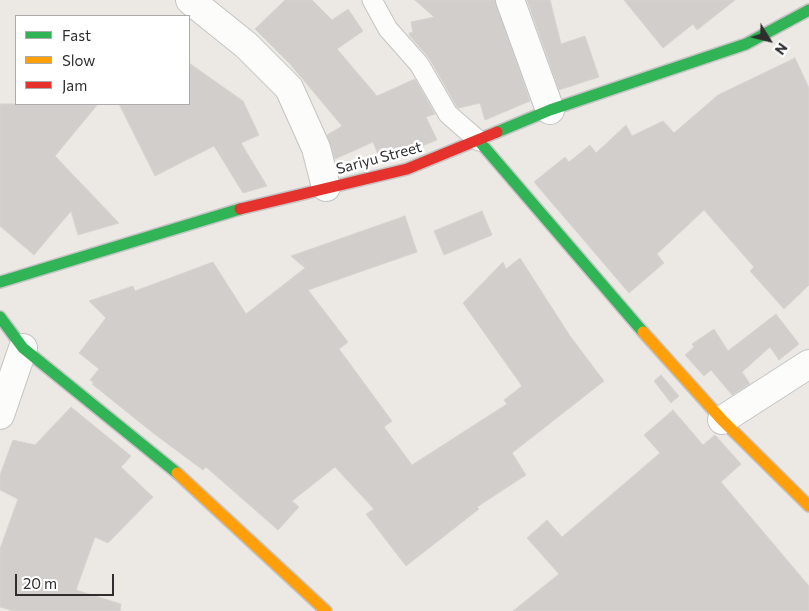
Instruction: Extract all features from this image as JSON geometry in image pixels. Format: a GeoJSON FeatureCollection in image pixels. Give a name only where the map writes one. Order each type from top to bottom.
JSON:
{"type":"FeatureCollection","features":[{"type":"Feature","properties":{"kind":"street"},"geometry":{"type":"LineString","coordinates":[[190,0],[246,45],[289,88],[316,148],[326,187]]}},
{"type":"Feature","properties":{"kind":"street"},"geometry":{"type":"LineString","coordinates":[[510,0],[550,110]]}},
{"type":"Feature","properties":{"kind":"street","name":"Sariyu Street"},"geometry":{"type":"LineString","coordinates":[[0,282],[223,214],[326,187],[407,169],[479,141],[550,110],[746,44],[809,10]]}},
{"type":"Feature","properties":{"kind":"street"},"geometry":{"type":"LineString","coordinates":[[479,141],[604,289],[722,420],[809,506]]}},
{"type":"Feature","properties":{"kind":"street"},"geometry":{"type":"LineString","coordinates":[[0,317],[23,348],[189,483],[326,611]]}},
{"type":"Feature","properties":{"kind":"street"},"geometry":{"type":"LineString","coordinates":[[0,416],[23,348]]}},
{"type":"Feature","properties":{"kind":"street"},"geometry":{"type":"LineString","coordinates":[[722,420],[809,364]]}},
{"type":"Feature","properties":{"kind":"lane"},"geometry":{"type":"LineString","coordinates":[[372,0],[388,29],[419,64],[448,114],[479,141]]}},
{"type":"Feature","properties":{"kind":"building"},"geometry":{"type":"Polygon","coordinates":[[[285,0],[312,0],[332,20],[348,9],[363,31],[337,49],[377,96],[415,79],[435,114],[426,117],[437,140],[402,154],[380,159],[373,142],[335,159],[327,135],[342,126],[290,64],[255,29],[285,0]]]}},
{"type":"Feature","properties":{"kind":"building"},"geometry":{"type":"Polygon","coordinates":[[[415,0],[495,0],[530,101],[485,120],[480,103],[457,107],[429,58],[410,36],[409,33],[413,32],[411,22],[434,17],[415,0]]]}},
{"type":"Feature","properties":{"kind":"building"},"geometry":{"type":"Polygon","coordinates":[[[527,0],[550,0],[561,44],[585,36],[599,77],[559,90],[527,0]]]}},
{"type":"Feature","properties":{"kind":"building"},"geometry":{"type":"Polygon","coordinates":[[[624,0],[735,0],[697,30],[693,24],[663,48],[624,0]]]}},
{"type":"Feature","properties":{"kind":"building"},"geometry":{"type":"Polygon","coordinates":[[[795,58],[809,88],[809,285],[784,309],[750,271],[754,267],[704,210],[657,254],[664,263],[629,293],[534,182],[565,157],[569,162],[590,145],[596,153],[626,125],[632,136],[663,121],[674,133],[718,95],[795,58]]]}},
{"type":"Feature","properties":{"kind":"building"},"geometry":{"type":"Polygon","coordinates":[[[190,64],[243,101],[259,135],[241,143],[267,186],[243,193],[214,146],[155,176],[120,105],[190,105],[190,64]]]}},
{"type":"Feature","properties":{"kind":"building"},"geometry":{"type":"Polygon","coordinates":[[[0,104],[97,105],[55,156],[119,223],[78,235],[71,211],[34,255],[0,226],[0,104]]]}},
{"type":"Feature","properties":{"kind":"building"},"geometry":{"type":"Polygon","coordinates":[[[482,211],[492,235],[444,255],[434,231],[482,211]]]}},
{"type":"Feature","properties":{"kind":"building"},"geometry":{"type":"Polygon","coordinates":[[[405,216],[417,252],[308,290],[348,342],[339,349],[392,421],[384,427],[412,465],[507,404],[504,400],[522,386],[463,303],[503,262],[506,269],[520,258],[570,336],[604,381],[512,453],[526,475],[477,507],[479,509],[406,566],[366,514],[374,509],[335,467],[292,501],[299,507],[278,530],[206,467],[203,470],[92,384],[94,383],[90,380],[99,369],[79,353],[106,318],[89,301],[133,286],[135,291],[213,262],[246,314],[305,268],[291,256],[405,216]]]}},
{"type":"Feature","properties":{"kind":"building"},"geometry":{"type":"Polygon","coordinates":[[[776,314],[799,344],[779,360],[770,347],[742,372],[750,384],[732,395],[711,370],[704,376],[685,355],[694,347],[692,344],[714,329],[728,351],[776,314]]]}},
{"type":"Feature","properties":{"kind":"building"},"geometry":{"type":"Polygon","coordinates":[[[661,375],[679,396],[671,403],[654,381],[661,375]]]}},
{"type":"Feature","properties":{"kind":"building"},"geometry":{"type":"Polygon","coordinates":[[[71,407],[131,456],[121,467],[153,497],[108,543],[95,537],[76,590],[121,604],[120,611],[14,611],[0,607],[0,549],[18,499],[0,490],[0,475],[13,440],[35,445],[71,407]]]}},
{"type":"Feature","properties":{"kind":"building"},"geometry":{"type":"Polygon","coordinates":[[[673,410],[703,445],[715,435],[741,464],[721,482],[809,586],[809,611],[513,611],[559,574],[527,538],[547,520],[562,537],[660,453],[644,435],[673,410]]]}},
{"type":"Feature","properties":{"kind":"traffic: fast"},"geometry":{"type":"LineString","coordinates":[[497,132],[550,110],[746,44],[809,10]]}},
{"type":"Feature","properties":{"kind":"traffic: fast"},"geometry":{"type":"LineString","coordinates":[[479,141],[643,332]]}},
{"type":"Feature","properties":{"kind":"traffic: fast"},"geometry":{"type":"LineString","coordinates":[[0,282],[240,209]]}},
{"type":"Feature","properties":{"kind":"traffic: fast"},"geometry":{"type":"LineString","coordinates":[[0,317],[23,348],[177,473]]}},
{"type":"Feature","properties":{"kind":"traffic: slow"},"geometry":{"type":"LineString","coordinates":[[643,332],[722,420],[809,506]]}},
{"type":"Feature","properties":{"kind":"traffic: slow"},"geometry":{"type":"LineString","coordinates":[[177,473],[326,611]]}},
{"type":"Feature","properties":{"kind":"traffic: jam"},"geometry":{"type":"LineString","coordinates":[[240,209],[407,169],[497,132]]}}]}
